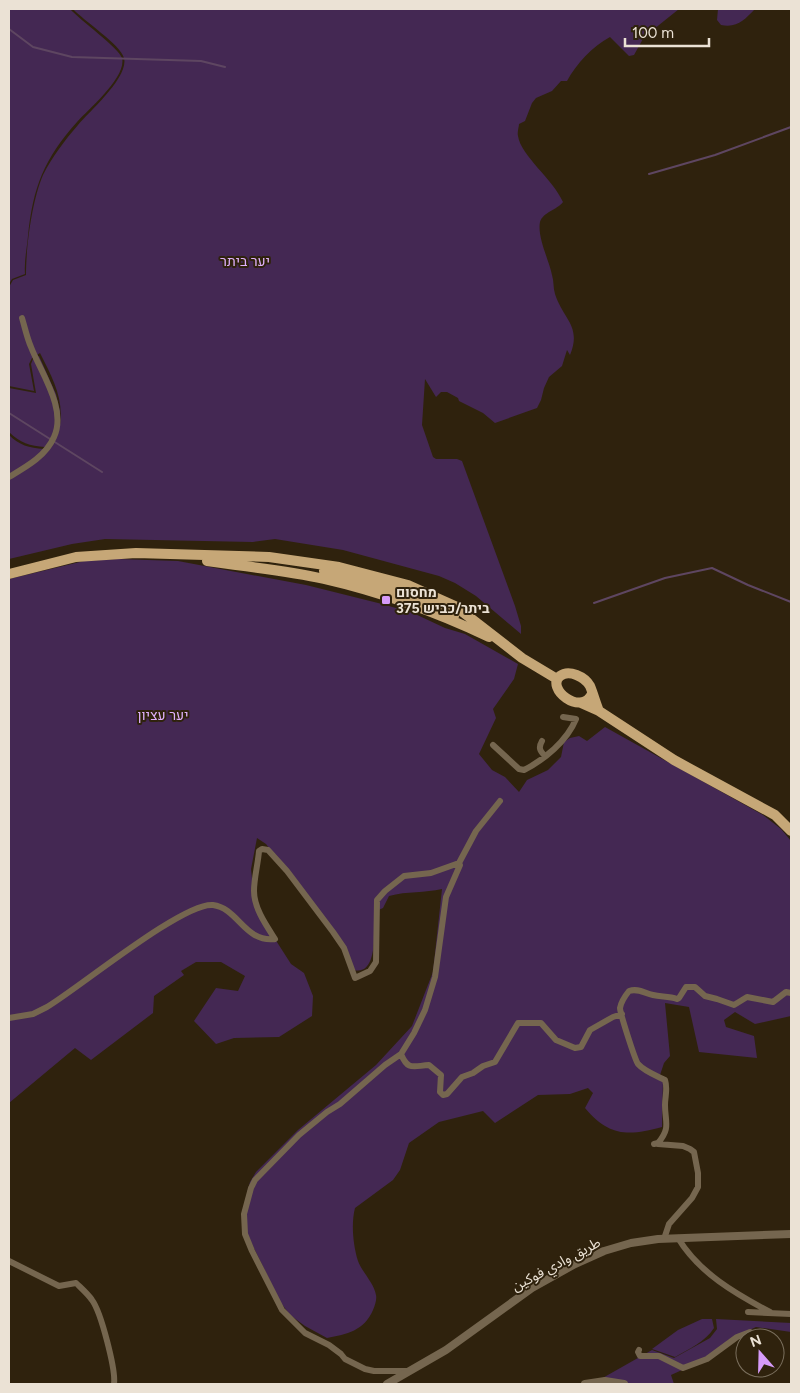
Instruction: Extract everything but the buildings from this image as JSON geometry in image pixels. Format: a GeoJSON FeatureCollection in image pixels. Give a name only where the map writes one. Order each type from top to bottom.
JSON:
{"type":"FeatureCollection","features":[{"type":"Feature","properties":{"kind":"main road"},"geometry":{"type":"LineString","coordinates":[[9,574],[94,554],[136,552],[269,558],[378,584],[438,607],[493,635],[522,658],[558,679]]}},
{"type":"Feature","properties":{"kind":"main road"},"geometry":{"type":"LineString","coordinates":[[160,554],[323,578],[379,594],[434,613],[508,646]]}},
{"type":"Feature","properties":{"kind":"main road"},"geometry":{"type":"LineString","coordinates":[[599,711],[589,684],[573,673],[564,673],[558,679],[557,689],[562,695],[573,702],[581,703],[599,711],[674,760],[775,815],[791,831]]}},
{"type":"Feature","properties":{"kind":"main road"},"geometry":{"type":"LineString","coordinates":[[581,703],[587,701],[592,694]]}},
{"type":"Feature","properties":{"kind":"street"},"geometry":{"type":"LineString","coordinates":[[9,477],[25,468],[44,453],[54,437],[58,421],[53,396],[31,348],[22,318]]}},
{"type":"Feature","properties":{"kind":"street"},"geometry":{"type":"LineString","coordinates":[[493,745],[519,769],[524,770],[538,763],[546,756],[572,728],[576,720],[563,717]]}},
{"type":"Feature","properties":{"kind":"street"},"geometry":{"type":"LineString","coordinates":[[542,741],[539,746],[540,752],[546,756]]}},
{"type":"Feature","properties":{"kind":"street"},"geometry":{"type":"LineString","coordinates":[[410,1371],[374,1371],[365,1369],[345,1359],[329,1345],[305,1333],[282,1310],[250,1246],[244,1222],[246,1203],[255,1180],[299,1135],[401,1054],[425,1010],[435,977],[446,897],[460,865],[459,863],[476,832],[500,801]]}},
{"type":"Feature","properties":{"kind":"street"},"geometry":{"type":"LineString","coordinates":[[9,1018],[33,1014],[47,1007],[168,922],[200,906],[214,905],[226,910],[258,938],[275,939],[265,924],[254,892],[259,851],[262,849],[268,850],[287,871],[333,932],[344,948],[356,978],[370,971],[376,962],[377,900],[380,895],[404,876],[431,873],[459,863]]}},
{"type":"Feature","properties":{"kind":"street"},"geometry":{"type":"LineString","coordinates":[[664,1239],[668,1224],[698,1187],[698,1173],[694,1152],[690,1149],[683,1146],[656,1144],[664,1136],[667,1127],[666,1083],[665,1080],[639,1066],[634,1058],[631,1043],[624,1029],[620,1008],[624,997],[629,991],[633,990],[677,999],[680,998],[686,987],[693,987],[705,996],[734,1005],[747,998],[773,1002],[786,992],[791,993]]}},
{"type":"Feature","properties":{"kind":"street"},"geometry":{"type":"LineString","coordinates":[[401,1054],[406,1065],[429,1065],[441,1075],[440,1092],[443,1095],[447,1094],[462,1077],[495,1062],[518,1023],[541,1024],[556,1040],[575,1048],[581,1046],[590,1030],[622,1014]]}},
{"type":"Feature","properties":{"kind":"street","name":"طريق وادي فوکين"},"geometry":{"type":"LineString","coordinates":[[387,1384],[462,1340],[517,1298],[575,1264],[617,1247],[643,1241],[664,1239],[791,1234]]}},
{"type":"Feature","properties":{"kind":"street"},"geometry":{"type":"LineString","coordinates":[[678,1238],[688,1252],[711,1274],[738,1295],[770,1312]]}},
{"type":"Feature","properties":{"kind":"street"},"geometry":{"type":"LineString","coordinates":[[9,1261],[59,1286],[76,1283],[93,1301],[108,1341],[115,1378],[114,1384]]}},
{"type":"Feature","properties":{"kind":"street"},"geometry":{"type":"LineString","coordinates":[[748,1312],[791,1314]]}},
{"type":"Feature","properties":{"kind":"street"},"geometry":{"type":"LineString","coordinates":[[639,1350],[640,1356],[659,1356],[683,1368],[706,1359],[735,1338]]}},
{"type":"Feature","properties":{"kind":"street"},"geometry":{"type":"LineString","coordinates":[[586,1384],[605,1381],[624,1384]]}},
{"type":"Feature","properties":{"kind":"green space"},"geometry":{"type":"Polygon","coordinates":[[[9,9],[70,9],[119,53],[122,58],[122,66],[119,74],[106,92],[77,122],[48,161],[33,203],[25,274],[12,279],[9,284],[9,9]]]}},
{"type":"Feature","properties":{"kind":"green space","name":"יער ביתר"},"geometry":{"type":"Polygon","coordinates":[[[73,9],[679,9],[644,37],[634,55],[629,56],[610,37],[603,41],[575,68],[567,81],[561,81],[552,91],[536,98],[525,121],[519,124],[520,144],[563,202],[544,216],[540,222],[540,234],[553,277],[555,294],[570,323],[574,337],[570,355],[567,350],[562,366],[549,377],[537,408],[495,423],[483,413],[459,401],[458,398],[447,392],[441,392],[436,397],[425,379],[422,425],[433,457],[436,459],[457,459],[462,461],[515,606],[521,626],[521,634],[476,596],[439,576],[343,550],[275,539],[253,542],[105,539],[72,544],[9,559],[9,435],[17,441],[34,448],[44,449],[45,447],[26,443],[17,439],[9,432],[9,388],[36,393],[31,364],[33,359],[39,356],[56,394],[60,411],[57,426],[60,425],[61,415],[56,388],[40,353],[32,358],[29,364],[34,391],[9,386],[9,287],[13,280],[26,275],[30,224],[43,175],[68,137],[115,84],[124,66],[124,58],[116,47],[73,9]]]}},
{"type":"Feature","properties":{"kind":"green space"},"geometry":{"type":"Polygon","coordinates":[[[718,9],[755,9],[740,22],[727,26],[721,25],[717,20],[718,9]]]}},
{"type":"Feature","properties":{"kind":"green space","name":"יער עציון"},"geometry":{"type":"Polygon","coordinates":[[[118,559],[178,561],[306,585],[382,604],[413,613],[445,628],[465,634],[518,664],[514,679],[493,709],[496,718],[479,754],[492,770],[505,777],[519,792],[527,780],[548,770],[561,757],[564,742],[579,736],[587,741],[605,727],[763,815],[781,829],[791,841],[791,1016],[755,1024],[735,1012],[724,1020],[726,1027],[754,1036],[757,1058],[699,1052],[689,1007],[665,1003],[670,1056],[664,1063],[660,1075],[663,1078],[662,1127],[629,1133],[611,1129],[594,1118],[585,1108],[593,1093],[588,1088],[570,1094],[538,1095],[495,1123],[483,1111],[439,1122],[409,1143],[400,1170],[393,1180],[355,1208],[353,1227],[356,1255],[373,1286],[376,1297],[369,1317],[365,1323],[354,1330],[327,1338],[305,1326],[290,1315],[281,1303],[246,1232],[247,1193],[250,1182],[256,1172],[298,1130],[376,1065],[412,1026],[433,972],[442,889],[389,896],[383,908],[374,912],[374,940],[371,960],[366,967],[360,970],[351,969],[336,936],[266,844],[257,838],[251,869],[254,898],[275,939],[291,964],[304,973],[313,996],[312,1016],[279,1037],[234,1038],[216,1044],[194,1021],[216,988],[238,991],[245,976],[221,962],[196,962],[181,971],[184,975],[154,996],[153,1013],[91,1060],[75,1048],[9,1103],[9,579],[84,561],[118,559]]]}},
{"type":"Feature","properties":{"kind":"green space"},"geometry":{"type":"Polygon","coordinates":[[[702,1319],[712,1319],[714,1328],[706,1337],[691,1348],[675,1357],[652,1349],[678,1330],[702,1319]]]}},
{"type":"Feature","properties":{"kind":"green space"},"geometry":{"type":"Polygon","coordinates":[[[716,1319],[791,1323],[791,1332],[785,1331],[785,1328],[735,1328],[735,1337],[728,1340],[721,1348],[693,1365],[671,1375],[674,1384],[592,1384],[652,1350],[674,1358],[710,1338],[717,1329],[716,1319]]]}},
{"type":"Feature","properties":{"kind":"waterway"},"geometry":{"type":"LineString","coordinates":[[9,29],[33,47],[72,57],[201,61],[225,67]]}},
{"type":"Feature","properties":{"kind":"waterway"},"geometry":{"type":"LineString","coordinates":[[649,174],[715,155],[791,127]]}},
{"type":"Feature","properties":{"kind":"waterway"},"geometry":{"type":"LineString","coordinates":[[9,413],[102,472]]}},
{"type":"Feature","properties":{"kind":"waterway"},"geometry":{"type":"LineString","coordinates":[[594,603],[665,578],[712,568],[791,602]]}},
{"type":"Feature","properties":{"kind":"place","name":"מחסום ביתר/כביש 375"},"geometry":{"type":"Point","coordinates":[386,600]}}]}
